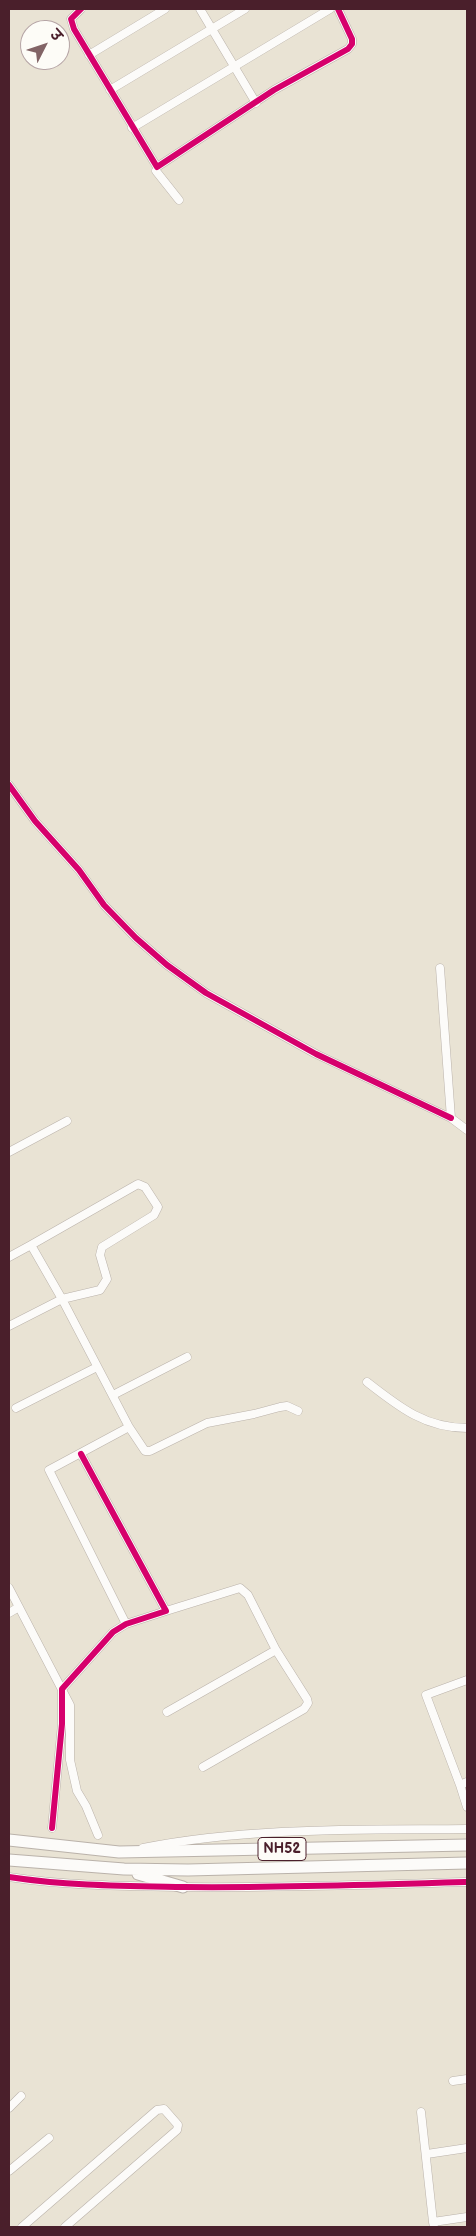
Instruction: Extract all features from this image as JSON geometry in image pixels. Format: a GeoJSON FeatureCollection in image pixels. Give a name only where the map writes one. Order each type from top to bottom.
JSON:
{"type":"FeatureCollection","features":[{"type":"Feature","properties":{"kind":"highway","name":"NH52"},"geometry":{"type":"LineString","coordinates":[[9,1840],[124,1852],[461,1845]]}},
{"type":"Feature","properties":{"kind":"highway","name":"NH52"},"geometry":{"type":"LineString","coordinates":[[9,1860],[124,1869],[188,1870],[464,1863]]}},
{"type":"Feature","properties":{"kind":"highway"},"geometry":{"type":"LineString","coordinates":[[124,1869],[183,1887]]}},
{"type":"Feature","properties":{"kind":"street"},"geometry":{"type":"LineString","coordinates":[[81,9],[71,19],[74,29],[157,167],[256,103],[348,49],[352,44],[352,40],[338,9]]}},
{"type":"Feature","properties":{"kind":"street"},"geometry":{"type":"LineString","coordinates":[[89,55],[165,9]]}},
{"type":"Feature","properties":{"kind":"street"},"geometry":{"type":"LineString","coordinates":[[200,9],[256,103]]}},
{"type":"Feature","properties":{"kind":"street"},"geometry":{"type":"LineString","coordinates":[[110,90],[245,9]]}},
{"type":"Feature","properties":{"kind":"street"},"geometry":{"type":"LineString","coordinates":[[132,128],[330,9]]}},
{"type":"Feature","properties":{"kind":"street"},"geometry":{"type":"LineString","coordinates":[[156,171],[179,200]]}},
{"type":"Feature","properties":{"kind":"street"},"geometry":{"type":"LineString","coordinates":[[9,785],[34,821],[79,870],[104,905],[136,938],[167,965],[206,993],[316,1054],[450,1118],[467,1130]]}},
{"type":"Feature","properties":{"kind":"street"},"geometry":{"type":"LineString","coordinates":[[440,968],[450,1118]]}},
{"type":"Feature","properties":{"kind":"street"},"geometry":{"type":"LineString","coordinates":[[9,1152],[67,1121]]}},
{"type":"Feature","properties":{"kind":"street"},"geometry":{"type":"LineString","coordinates":[[9,1257],[138,1184],[145,1187],[158,1207],[154,1215],[102,1248],[100,1255],[107,1279],[100,1290],[62,1299],[9,1326]]}},
{"type":"Feature","properties":{"kind":"street"},"geometry":{"type":"LineString","coordinates":[[31,1245],[141,1447],[145,1451],[150,1451],[207,1423],[287,1406],[298,1411]]}},
{"type":"Feature","properties":{"kind":"street"},"geometry":{"type":"LineString","coordinates":[[113,1395],[187,1357]]}},
{"type":"Feature","properties":{"kind":"street"},"geometry":{"type":"LineString","coordinates":[[16,1408],[98,1366]]}},
{"type":"Feature","properties":{"kind":"street"},"geometry":{"type":"LineString","coordinates":[[367,1382],[399,1407],[429,1423],[449,1428],[467,1428]]}},
{"type":"Feature","properties":{"kind":"street"},"geometry":{"type":"LineString","coordinates":[[126,1624],[49,1470],[130,1427]]}},
{"type":"Feature","properties":{"kind":"street"},"geometry":{"type":"LineString","coordinates":[[81,1454],[166,1611]]}},
{"type":"Feature","properties":{"kind":"street"},"geometry":{"type":"LineString","coordinates":[[9,1588],[70,1705],[70,1760],[77,1791],[86,1806],[98,1835]]}},
{"type":"Feature","properties":{"kind":"street"},"geometry":{"type":"LineString","coordinates":[[52,1828],[62,1724],[62,1689],[113,1632],[126,1624],[240,1588],[248,1595],[276,1650],[307,1699],[306,1706],[203,1767]]}},
{"type":"Feature","properties":{"kind":"street"},"geometry":{"type":"LineString","coordinates":[[9,1613],[19,1607]]}},
{"type":"Feature","properties":{"kind":"street"},"geometry":{"type":"LineString","coordinates":[[167,1712],[276,1650]]}},
{"type":"Feature","properties":{"kind":"street"},"geometry":{"type":"LineString","coordinates":[[467,1680],[426,1696],[463,1783],[467,1806]]}},
{"type":"Feature","properties":{"kind":"street"},"geometry":{"type":"LineString","coordinates":[[124,1852],[170,1842],[271,1833],[463,1829]]}},
{"type":"Feature","properties":{"kind":"street"},"geometry":{"type":"LineString","coordinates":[[9,1877],[51,1883],[90,1885],[249,1889],[466,1882]]}},
{"type":"Feature","properties":{"kind":"street"},"geometry":{"type":"LineString","coordinates":[[453,2081],[467,2079]]}},
{"type":"Feature","properties":{"kind":"street"},"geometry":{"type":"LineString","coordinates":[[9,2108],[22,2096]]}},
{"type":"Feature","properties":{"kind":"street"},"geometry":{"type":"LineString","coordinates":[[22,2227],[157,2110],[164,2109],[178,2125],[177,2130],[65,2227]]}},
{"type":"Feature","properties":{"kind":"street"},"geometry":{"type":"LineString","coordinates":[[421,2112],[427,2154],[433,2225],[467,2217]]}},
{"type":"Feature","properties":{"kind":"street"},"geometry":{"type":"LineString","coordinates":[[9,2171],[49,2138]]}},
{"type":"Feature","properties":{"kind":"street"},"geometry":{"type":"LineString","coordinates":[[427,2154],[467,2148]]}},
{"type":"Feature","properties":{"kind":"cycle path"},"geometry":{"type":"LineString","coordinates":[[81,9],[71,19],[74,29],[157,167],[274,90],[348,49],[352,44],[352,39],[338,9]]}},
{"type":"Feature","properties":{"kind":"cycle path"},"geometry":{"type":"LineString","coordinates":[[9,785],[35,821],[79,870],[104,905],[136,938],[167,965],[206,993],[316,1054],[451,1118]]}},
{"type":"Feature","properties":{"kind":"cycle path"},"geometry":{"type":"LineString","coordinates":[[52,1828],[62,1724],[62,1689],[113,1632],[126,1624],[166,1611],[81,1454]]}},
{"type":"Feature","properties":{"kind":"cycle path"},"geometry":{"type":"LineString","coordinates":[[9,1877],[74,1884],[183,1887],[290,1887],[467,1882]]}}]}
